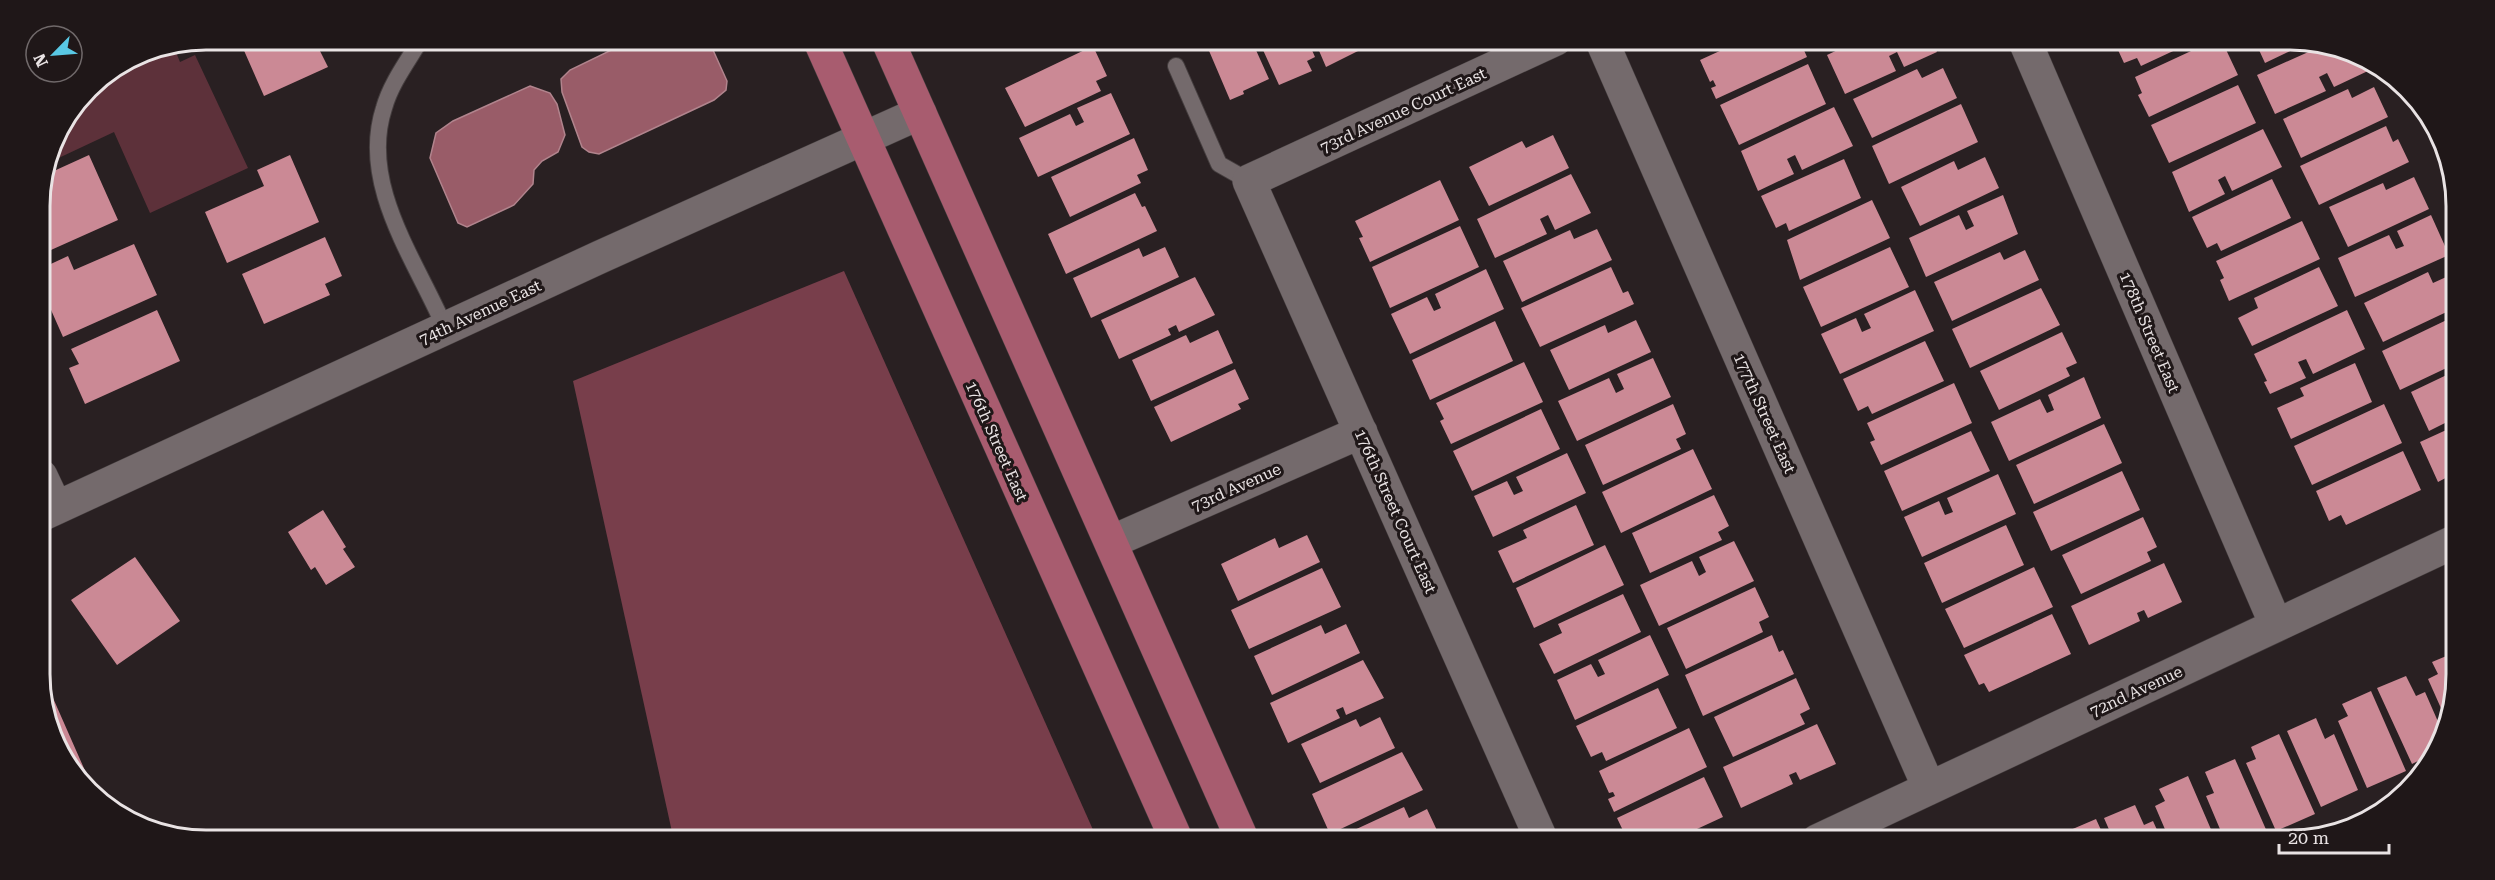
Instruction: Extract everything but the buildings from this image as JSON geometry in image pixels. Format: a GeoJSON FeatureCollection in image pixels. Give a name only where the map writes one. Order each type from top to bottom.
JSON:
{"type":"FeatureCollection","features":[{"type":"Feature","properties":{"kind":"main road","name":"176th Street East"},"geometry":{"type":"LineString","coordinates":[[824,50],[1172,830]]}},
{"type":"Feature","properties":{"kind":"main road"},"geometry":{"type":"LineString","coordinates":[[892,50],[1238,830]]}},
{"type":"Feature","properties":{"kind":"street","name":"73rd Avenue Court East"},"geometry":{"type":"LineString","coordinates":[[1249,181],[1532,50]]}},
{"type":"Feature","properties":{"kind":"street","name":"177th Street East"},"geometry":{"type":"LineString","coordinates":[[1607,50],[1929,788]]}},
{"type":"Feature","properties":{"kind":"street","name":"178th Street East"},"geometry":{"type":"LineString","coordinates":[[2029,50],[2276,625]]}},
{"type":"Feature","properties":{"kind":"street","name":"74th Avenue East"},"geometry":{"type":"LineString","coordinates":[[50,512],[445,328],[920,113]]}},
{"type":"Feature","properties":{"kind":"street","name":"176th Street Court East"},"geometry":{"type":"LineString","coordinates":[[1249,181],[1537,830]]}},
{"type":"Feature","properties":{"kind":"street","name":"73rd Avenue"},"geometry":{"type":"LineString","coordinates":[[1111,542],[1361,432]]}},
{"type":"Feature","properties":{"kind":"street","name":"72nd Avenue"},"geometry":{"type":"LineString","coordinates":[[1840,830],[2445,546]]}},
{"type":"Feature","properties":{"kind":"lane"},"geometry":{"type":"LineString","coordinates":[[415,50],[391,90],[384,107],[377,133],[376,160],[388,205],[445,328]]}},
{"type":"Feature","properties":{"kind":"lane"},"geometry":{"type":"LineString","coordinates":[[1176,66],[1219,164],[1249,181]]}},
{"type":"Feature","properties":{"kind":"shaded area"},"geometry":{"type":"Polygon","coordinates":[[[611,50],[713,50],[727,81],[726,90],[714,100],[599,154],[589,152],[582,147],[562,92],[561,79],[570,70],[611,50]]]}},
{"type":"Feature","properties":{"kind":"shaded area"},"geometry":{"type":"Polygon","coordinates":[[[176,53],[180,62],[195,55],[248,168],[150,213],[114,132],[57,159],[70,128],[88,103],[103,88],[128,70],[146,61],[176,53]]]}},
{"type":"Feature","properties":{"kind":"shaded area"},"geometry":{"type":"Polygon","coordinates":[[[530,86],[550,93],[557,104],[565,135],[558,152],[542,161],[534,170],[533,184],[514,205],[467,227],[458,223],[430,158],[436,133],[453,121],[530,86]]]}},
{"type":"Feature","properties":{"kind":"shaded area"},"geometry":{"type":"Polygon","coordinates":[[[844,271],[1093,830],[672,830],[573,381],[844,271]]]}}]}
